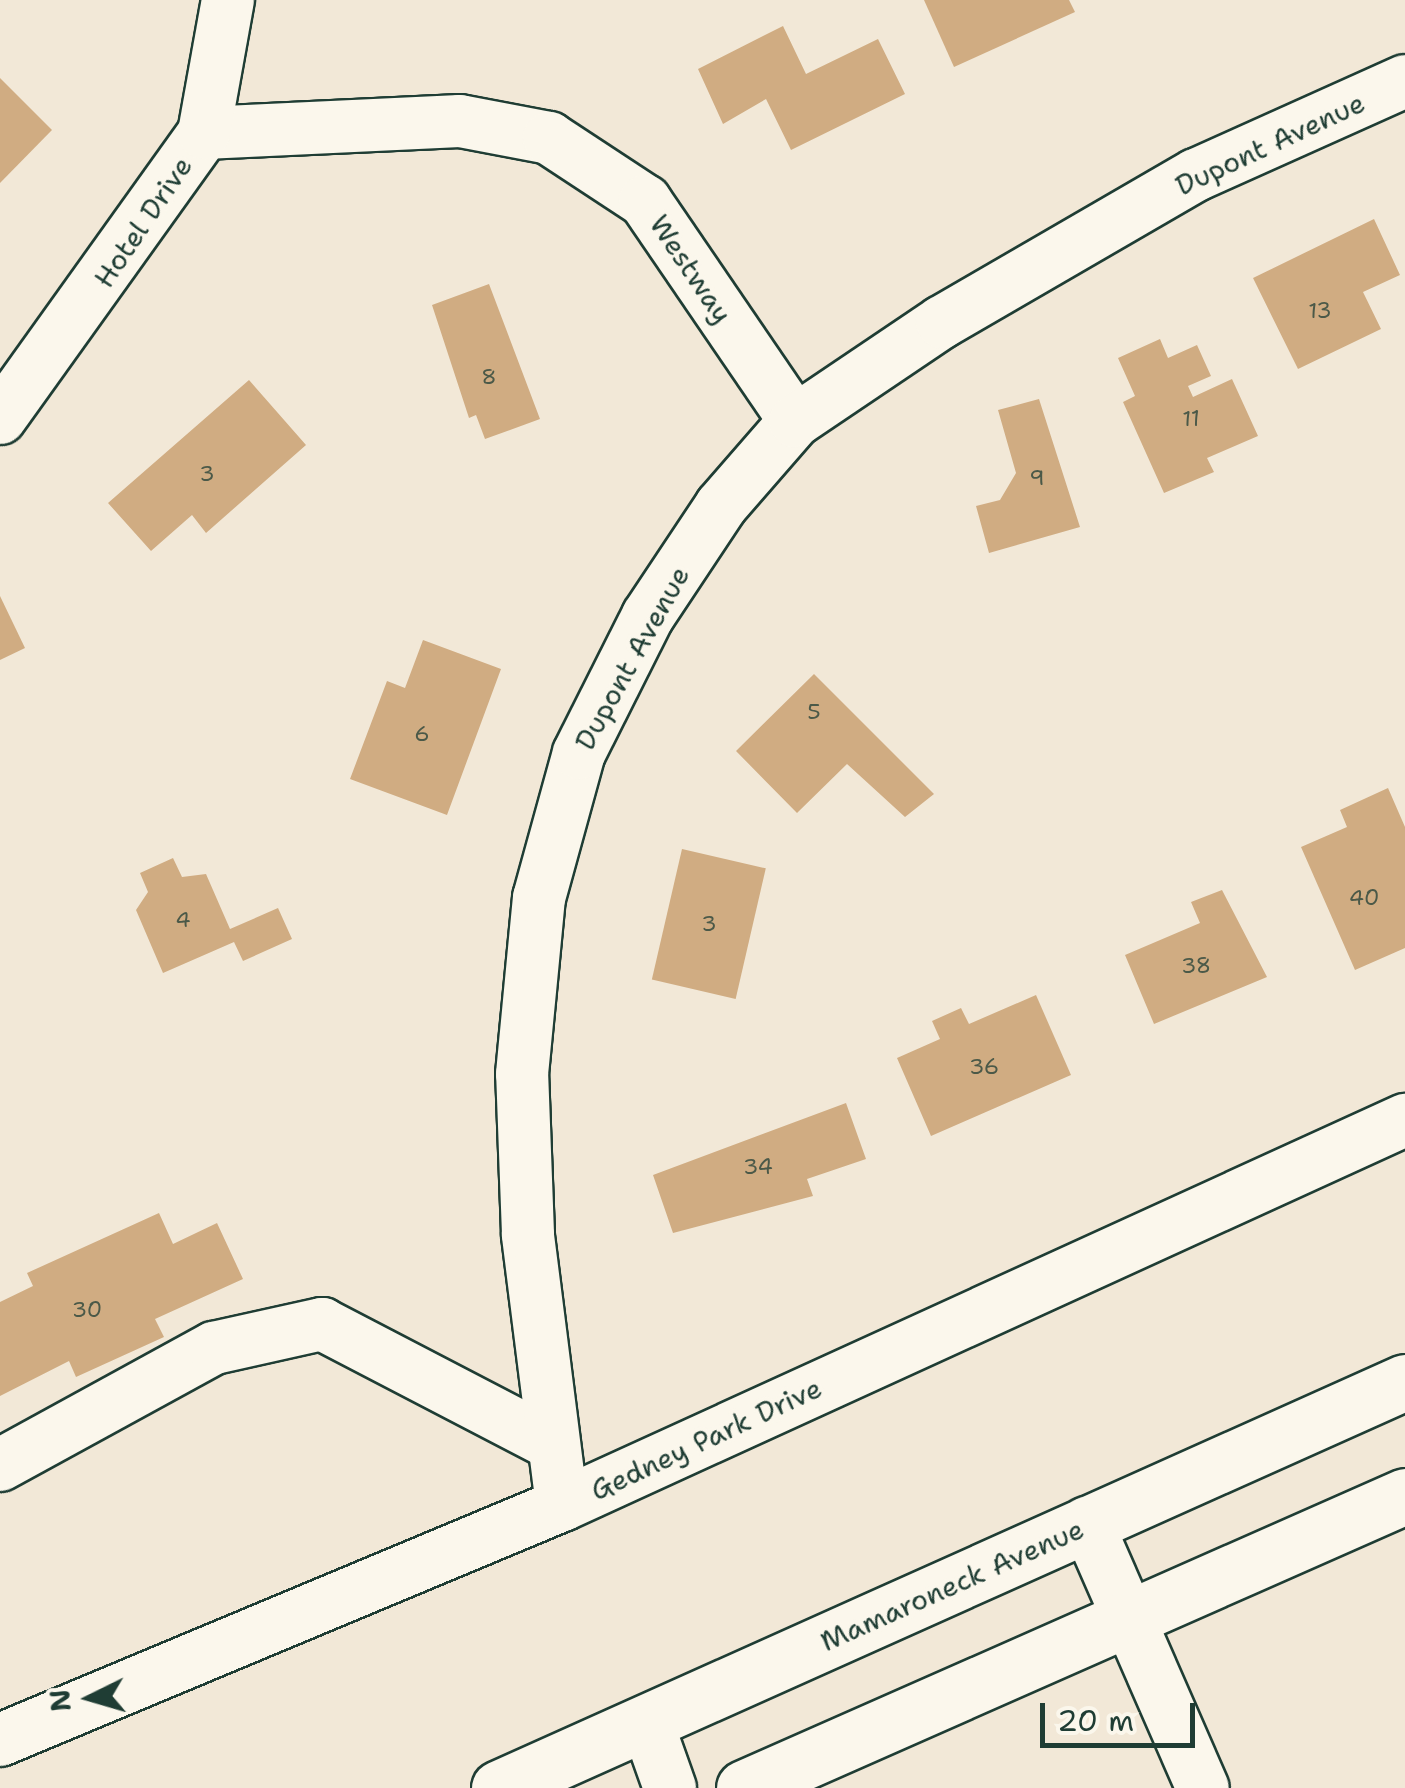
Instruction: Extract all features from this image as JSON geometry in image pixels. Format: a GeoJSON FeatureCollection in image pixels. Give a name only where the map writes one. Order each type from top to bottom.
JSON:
{"type":"FeatureCollection","features":[{"type":"Feature","properties":{"kind":"main road","name":"Mamaroneck Avenue"},"geometry":{"type":"LineString","coordinates":[[499,1788],[1405,1382]]}},
{"type":"Feature","properties":{"kind":"main road"},"geometry":{"type":"LineString","coordinates":[[744,1788],[1405,1496]]}},
{"type":"Feature","properties":{"kind":"street","name":"Hotel Drive"},"geometry":{"type":"LineString","coordinates":[[0,418],[204,134],[228,0]]}},
{"type":"Feature","properties":{"kind":"street","name":"Dupont Avenue"},"geometry":{"type":"LineString","coordinates":[[562,1505],[528,1234],[522,1074],[540,898],[579,753],[648,616],[721,506],[795,422],[942,322],[1196,175],[1405,81]]}},
{"type":"Feature","properties":{"kind":"street","name":"Westway"},"geometry":{"type":"LineString","coordinates":[[204,134],[460,121],[549,138],[645,201],[795,422]]}},
{"type":"Feature","properties":{"kind":"street","name":"Gedney Park Drive"},"geometry":{"type":"LineString","coordinates":[[0,1740],[562,1505],[1405,1120]]}},
{"type":"Feature","properties":{"kind":"street"},"geometry":{"type":"LineString","coordinates":[[0,1465],[214,1348],[322,1324],[553,1444]]}},
{"type":"Feature","properties":{"kind":"street"},"geometry":{"type":"LineString","coordinates":[[1087,1523],[1203,1788]]}},
{"type":"Feature","properties":{"kind":"street"},"geometry":{"type":"LineString","coordinates":[[647,1724],[670,1788]]}},
{"type":"Feature","properties":{"kind":"building"},"geometry":{"type":"Polygon","coordinates":[[[924,0],[1069,0],[1075,12],[954,67],[924,0]]]}},
{"type":"Feature","properties":{"kind":"building"},"geometry":{"type":"Polygon","coordinates":[[[783,26],[806,74],[878,39],[905,94],[791,150],[766,99],[723,124],[698,69],[783,26]]]}},
{"type":"Feature","properties":{"kind":"building"},"geometry":{"type":"Polygon","coordinates":[[[0,78],[52,130],[0,183],[0,78]]]}},
{"type":"Feature","properties":{"kind":"building"},"geometry":{"type":"Polygon","coordinates":[[[1374,219],[1400,275],[1363,292],[1381,329],[1298,369],[1253,278],[1374,219]]]}},
{"type":"Feature","properties":{"kind":"building"},"geometry":{"type":"Polygon","coordinates":[[[489,284],[540,419],[485,439],[476,415],[469,418],[432,305],[489,284]]]}},
{"type":"Feature","properties":{"kind":"building"},"geometry":{"type":"Polygon","coordinates":[[[1160,339],[1168,358],[1197,345],[1211,376],[1188,386],[1193,397],[1232,379],[1258,436],[1207,458],[1214,472],[1164,493],[1123,402],[1135,396],[1118,358],[1160,339]]]}},
{"type":"Feature","properties":{"kind":"building"},"geometry":{"type":"Polygon","coordinates":[[[249,380],[306,445],[206,533],[192,515],[151,551],[108,503],[249,380]]]}},
{"type":"Feature","properties":{"kind":"building"},"geometry":{"type":"Polygon","coordinates":[[[1039,399],[1080,527],[989,553],[976,506],[1000,500],[1016,473],[998,410],[1039,399]]]}},
{"type":"Feature","properties":{"kind":"building"},"geometry":{"type":"Polygon","coordinates":[[[0,596],[25,648],[0,660],[0,596]]]}},
{"type":"Feature","properties":{"kind":"building"},"geometry":{"type":"Polygon","coordinates":[[[423,640],[501,669],[447,815],[350,779],[387,681],[405,688],[423,640]]]}},
{"type":"Feature","properties":{"kind":"building"},"geometry":{"type":"Polygon","coordinates":[[[814,674],[934,794],[905,817],[847,764],[797,813],[736,751],[814,674]]]}},
{"type":"Feature","properties":{"kind":"building"},"geometry":{"type":"Polygon","coordinates":[[[1388,788],[1405,827],[1405,948],[1355,970],[1301,847],[1347,827],[1340,810],[1388,788]]]}},
{"type":"Feature","properties":{"kind":"building"},"geometry":{"type":"Polygon","coordinates":[[[682,849],[766,868],[736,999],[652,980],[682,849]]]}},
{"type":"Feature","properties":{"kind":"building"},"geometry":{"type":"Polygon","coordinates":[[[173,858],[182,877],[206,874],[230,929],[278,908],[292,939],[243,961],[234,942],[163,973],[136,910],[148,892],[140,873],[173,858]]]}},
{"type":"Feature","properties":{"kind":"building"},"geometry":{"type":"Polygon","coordinates":[[[1222,890],[1267,977],[1154,1024],[1125,955],[1200,923],[1191,902],[1222,890]]]}},
{"type":"Feature","properties":{"kind":"building"},"geometry":{"type":"Polygon","coordinates":[[[1036,995],[1071,1075],[931,1136],[897,1058],[940,1039],[932,1021],[961,1008],[969,1024],[1036,995]]]}},
{"type":"Feature","properties":{"kind":"building"},"geometry":{"type":"Polygon","coordinates":[[[846,1103],[866,1159],[807,1179],[813,1196],[673,1233],[653,1175],[846,1103]]]}},
{"type":"Feature","properties":{"kind":"building"},"geometry":{"type":"Polygon","coordinates":[[[159,1213],[173,1244],[217,1223],[243,1279],[155,1319],[164,1337],[76,1377],[69,1361],[0,1396],[0,1302],[33,1286],[27,1273],[159,1213]]]}}]}
